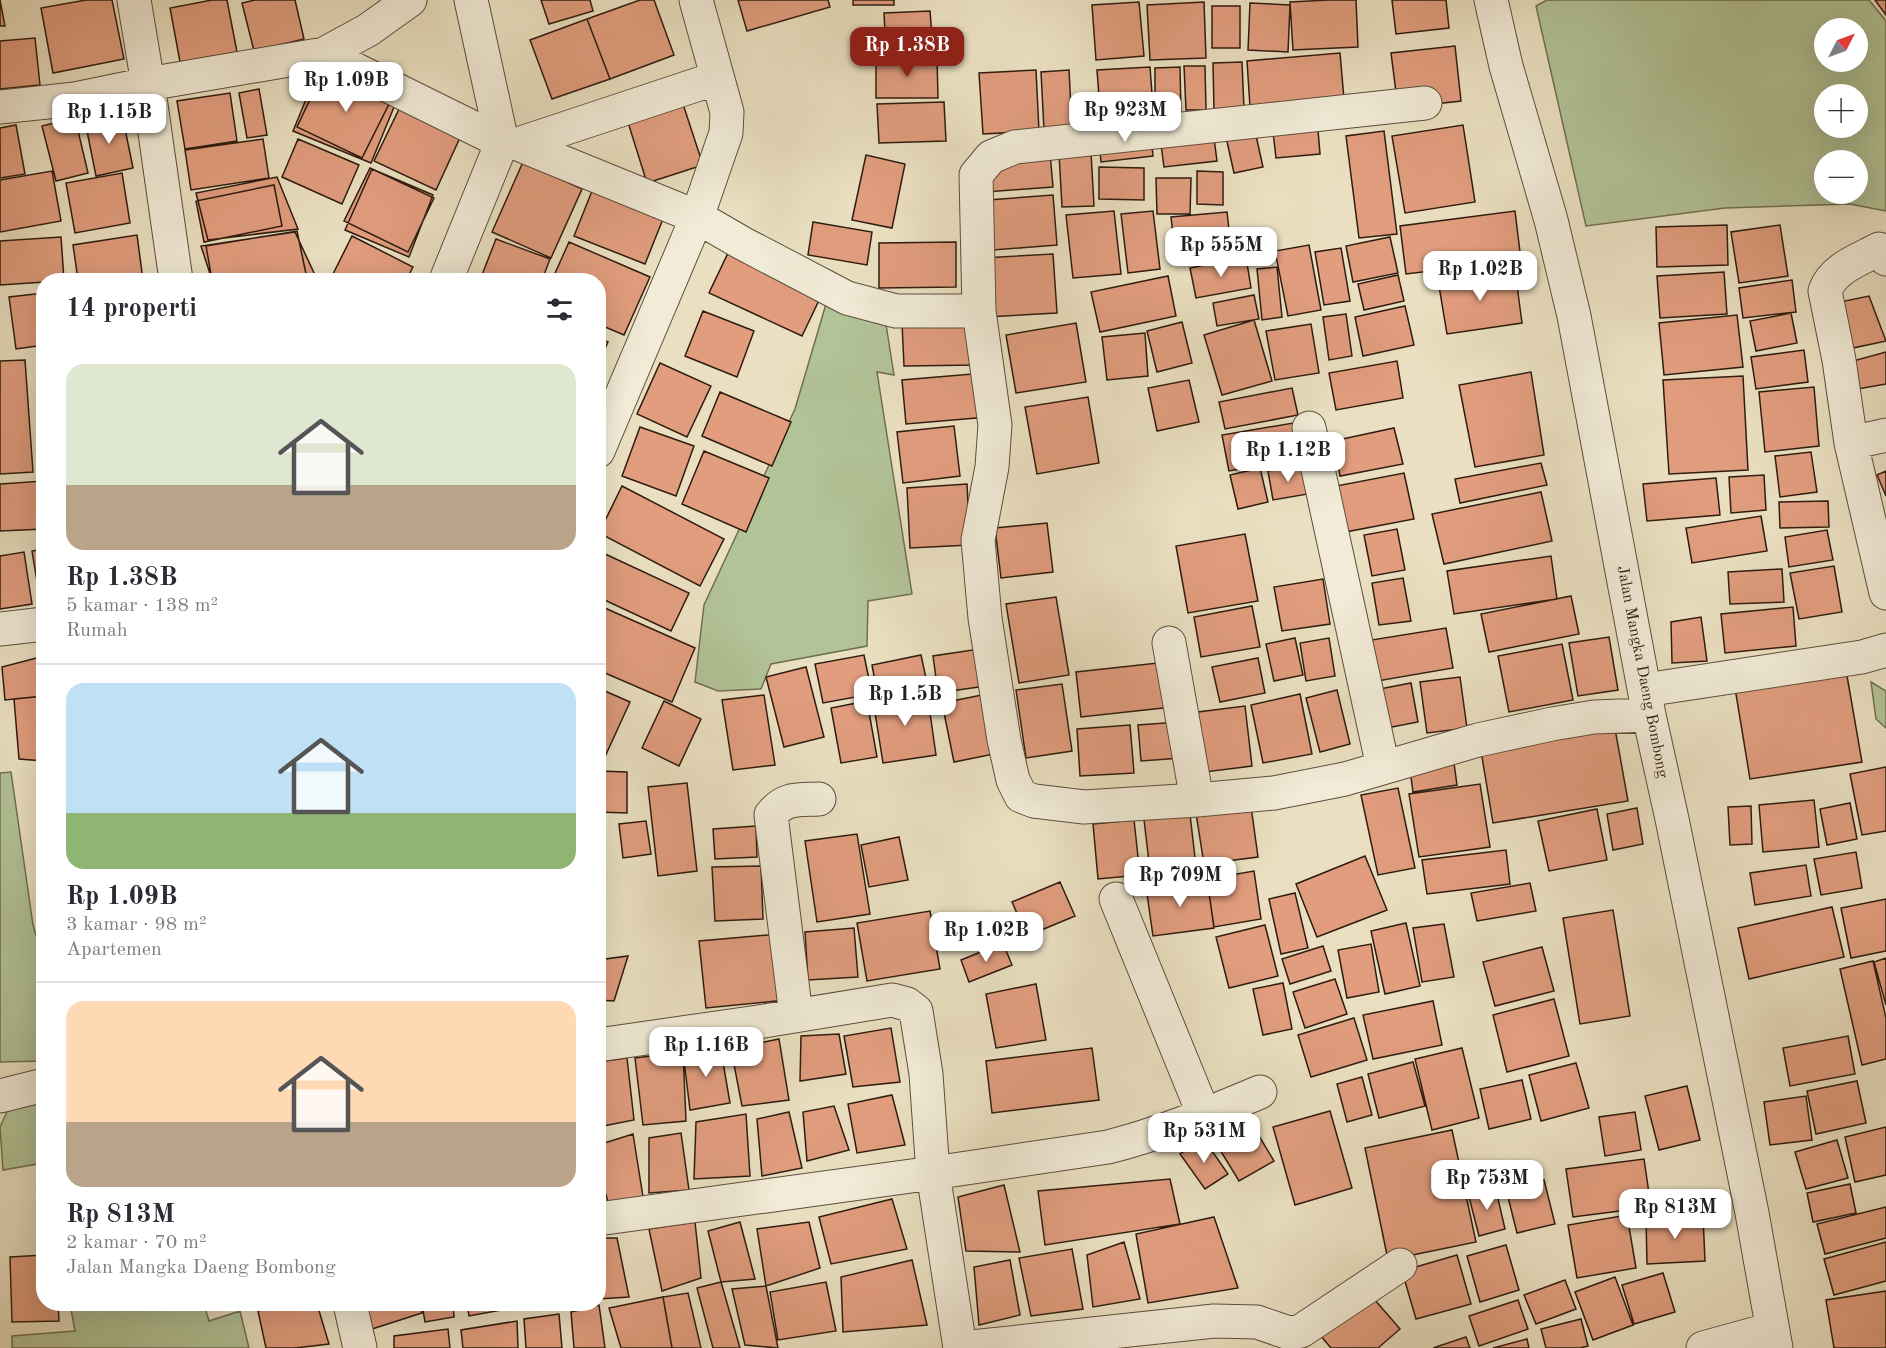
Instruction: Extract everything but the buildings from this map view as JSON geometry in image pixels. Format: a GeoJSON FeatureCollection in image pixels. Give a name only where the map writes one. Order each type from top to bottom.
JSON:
{"type":"FeatureCollection","features":[{"type":"Feature","properties":{"kind":"street"},"geometry":{"type":"LineString","coordinates":[[134,0],[176,273]]}},
{"type":"Feature","properties":{"kind":"street"},"geometry":{"type":"LineString","coordinates":[[0,107],[75,99],[277,60],[324,54],[368,30],[410,0]]}},
{"type":"Feature","properties":{"kind":"street"},"geometry":{"type":"LineString","coordinates":[[449,273],[510,143],[471,0]]}},
{"type":"Feature","properties":{"kind":"street"},"geometry":{"type":"LineString","coordinates":[[606,432],[697,217],[726,133],[727,112],[696,0]]}},
{"type":"Feature","properties":{"kind":"street","name":"Jalan Mangka Daeng Bombong"},"geometry":{"type":"LineString","coordinates":[[1491,0],[1506,66],[1551,220],[1574,316],[1647,702],[1750,1202],[1774,1339]]}},
{"type":"Feature","properties":{"kind":"street"},"geometry":{"type":"LineString","coordinates":[[324,54],[510,143],[697,217],[847,298],[896,311],[979,311]]}},
{"type":"Feature","properties":{"kind":"street"},"geometry":{"type":"LineString","coordinates":[[510,143],[717,78]]}},
{"type":"Feature","properties":{"kind":"street"},"geometry":{"type":"LineString","coordinates":[[1425,103],[1015,147],[991,157],[976,175],[979,311],[995,425],[992,467],[978,540],[985,618],[1004,740],[1013,780],[1022,795],[1034,801],[1084,807],[1274,793],[1344,779],[1478,740],[1594,717],[1647,702],[1878,660]]}},
{"type":"Feature","properties":{"kind":"street"},"geometry":{"type":"LineString","coordinates":[[1884,251],[1836,272],[1829,280],[1825,291],[1839,360],[1851,443],[1886,593]]}},
{"type":"Feature","properties":{"kind":"street"},"geometry":{"type":"LineString","coordinates":[[1309,428],[1383,767]]}},
{"type":"Feature","properties":{"kind":"street"},"geometry":{"type":"LineString","coordinates":[[1851,443],[1886,435]]}},
{"type":"Feature","properties":{"kind":"street"},"geometry":{"type":"LineString","coordinates":[[0,629],[36,625]]}},
{"type":"Feature","properties":{"kind":"street"},"geometry":{"type":"LineString","coordinates":[[1169,643],[1197,800]]}},
{"type":"Feature","properties":{"kind":"street"},"geometry":{"type":"LineString","coordinates":[[796,1015],[771,815],[778,806],[788,801],[819,799]]}},
{"type":"Feature","properties":{"kind":"street"},"geometry":{"type":"LineString","coordinates":[[1116,899],[1204,1115]]}},
{"type":"Feature","properties":{"kind":"street"},"geometry":{"type":"LineString","coordinates":[[606,1044],[892,1000],[907,1004],[916,1011],[926,1074],[933,1173],[961,1348],[1138,1339],[1214,1321],[1257,1322],[1289,1333],[1301,1331],[1400,1265]]}},
{"type":"Feature","properties":{"kind":"street"},"geometry":{"type":"LineString","coordinates":[[2,1088],[36,1086]]}},
{"type":"Feature","properties":{"kind":"street"},"geometry":{"type":"LineString","coordinates":[[606,1218],[1108,1147],[1130,1142],[1260,1092]]}},
{"type":"Feature","properties":{"kind":"street"},"geometry":{"type":"LineString","coordinates":[[352,1311],[360,1348]]}},
{"type":"Feature","properties":{"kind":"street"},"geometry":{"type":"LineString","coordinates":[[1703,1348],[1774,1339]]}},
{"type":"Feature","properties":{"kind":"green space"},"geometry":{"type":"Polygon","coordinates":[[[1547,0],[1869,0],[1886,21],[1886,211],[1850,204],[1725,208],[1586,226],[1536,6],[1547,0]]]}},
{"type":"Feature","properties":{"kind":"green space"},"geometry":{"type":"Polygon","coordinates":[[[826,304],[885,318],[894,375],[877,372],[912,594],[868,601],[867,646],[771,664],[761,689],[718,691],[695,682],[704,605],[795,409],[826,304]]]}},
{"type":"Feature","properties":{"kind":"green space"},"geometry":{"type":"Polygon","coordinates":[[[1871,682],[1886,691],[1886,728],[1876,719],[1871,682]]]}},
{"type":"Feature","properties":{"kind":"green space"},"geometry":{"type":"Polygon","coordinates":[[[11,772],[36,935],[36,1061],[0,1062],[0,773],[11,772]]]}},
{"type":"Feature","properties":{"kind":"green space"},"geometry":{"type":"Polygon","coordinates":[[[36,1097],[36,1164],[3,1170],[0,1127],[10,1105],[36,1097]]]}},
{"type":"Feature","properties":{"kind":"green space"},"geometry":{"type":"Polygon","coordinates":[[[71,1311],[206,1311],[209,1321],[240,1311],[249,1348],[12,1348],[12,1336],[75,1331],[71,1311]]]}}]}
